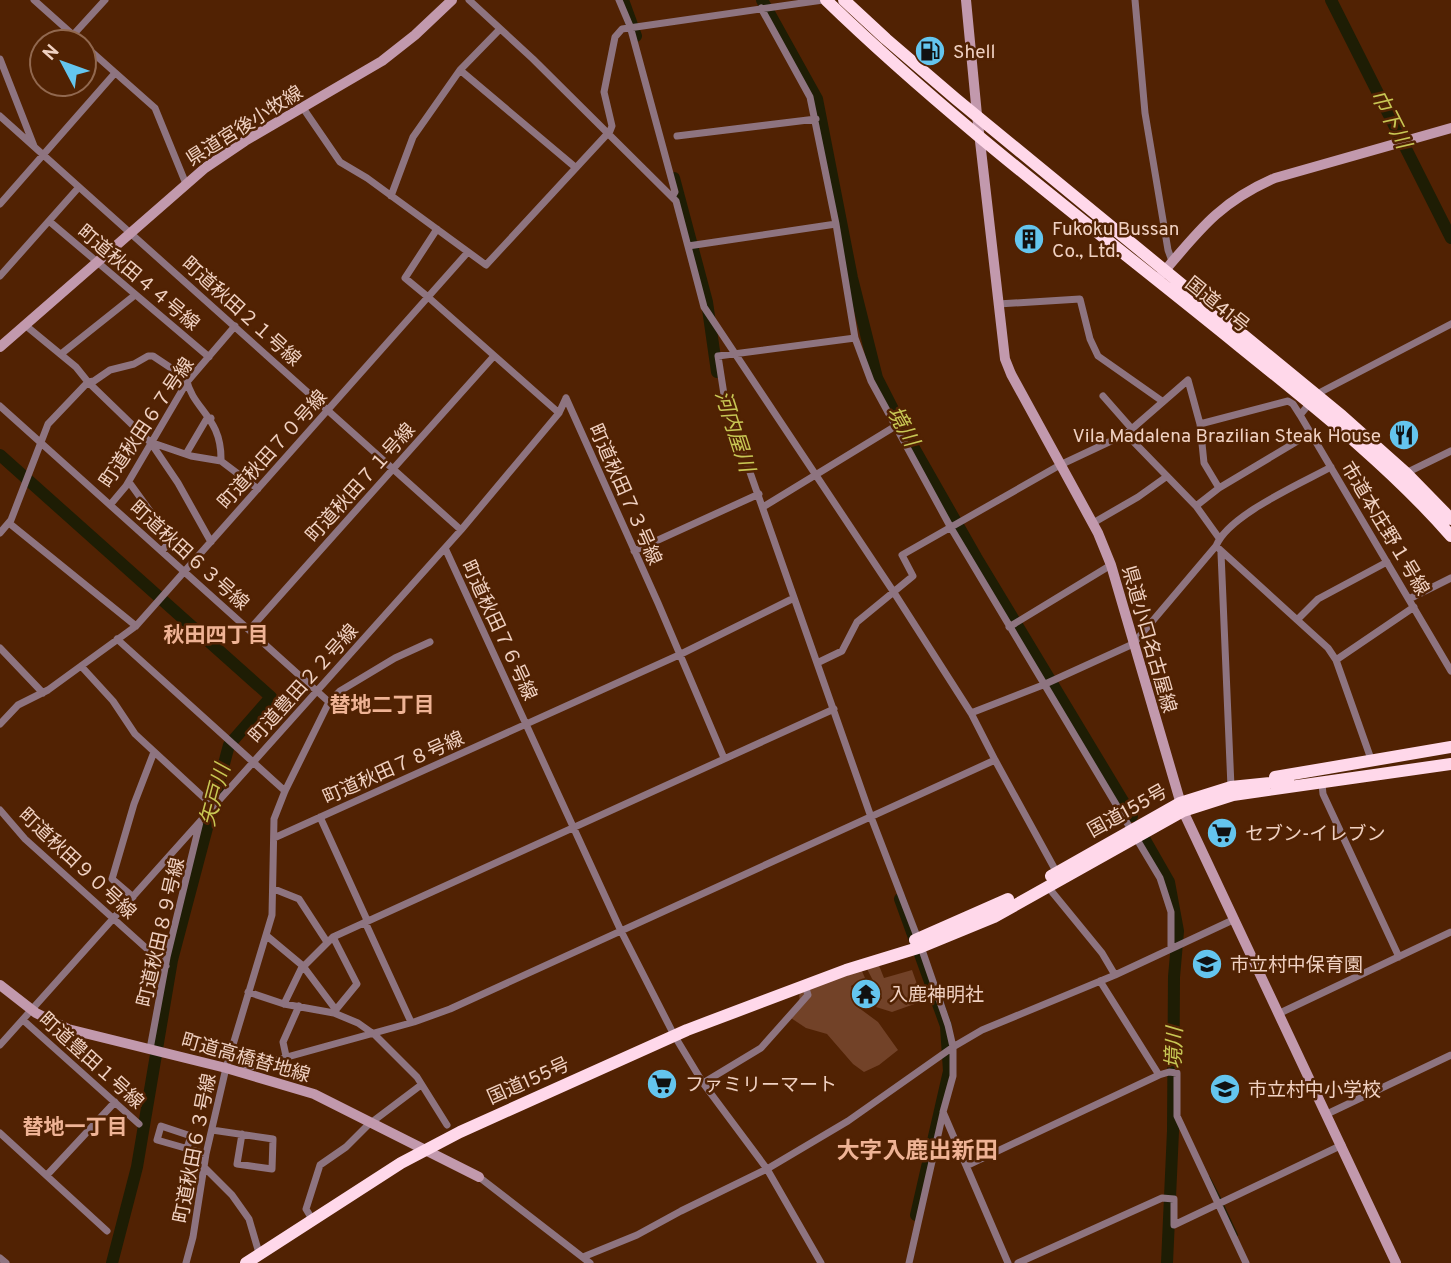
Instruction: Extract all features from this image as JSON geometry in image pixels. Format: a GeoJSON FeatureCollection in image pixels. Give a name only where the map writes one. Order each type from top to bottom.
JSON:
{"type":"FeatureCollection","features":[{"type":"Feature","properties":{"kind":"highway","name":"国道41号"},"geometry":{"type":"LineString","coordinates":[[825,0],[979,135],[1165,270]]}},
{"type":"Feature","properties":{"kind":"highway","name":"国道41号"},"geometry":{"type":"LineString","coordinates":[[845,0],[886,39],[1165,270],[1314,399],[1406,473],[1451,519]]}},
{"type":"Feature","properties":{"kind":"highway","name":"国道41号"},"geometry":{"type":"LineString","coordinates":[[1314,399],[1451,536]]}},
{"type":"Feature","properties":{"kind":"highway"},"geometry":{"type":"LineString","coordinates":[[1247,784],[1285,774],[1451,747]]}},
{"type":"Feature","properties":{"kind":"highway","name":"国道155号"},"geometry":{"type":"LineString","coordinates":[[920,943],[1181,807],[1231,787],[1451,765]]}},
{"type":"Feature","properties":{"kind":"highway"},"geometry":{"type":"LineString","coordinates":[[1345,781],[1385,779],[1451,765]]}},
{"type":"Feature","properties":{"kind":"highway","name":"国道155号"},"geometry":{"type":"LineString","coordinates":[[1181,807],[1233,795],[1345,781],[1383,772]]}},
{"type":"Feature","properties":{"kind":"highway","name":"国道155号"},"geometry":{"type":"LineString","coordinates":[[246,1263],[426,1149],[674,1035],[994,917],[1134,833]]}},
{"type":"Feature","properties":{"kind":"main road","name":"県道宮後小牧線"},"geometry":{"type":"LineString","coordinates":[[0,348],[186,184],[230,150],[391,55],[452,0]]}},
{"type":"Feature","properties":{"kind":"main road","name":"県道小口名古屋線"},"geometry":{"type":"LineString","coordinates":[[966,0],[998,304],[1003,345],[1011,374],[1093,523],[1111,565],[1181,807],[1396,1263]]}},
{"type":"Feature","properties":{"kind":"main road"},"geometry":{"type":"LineString","coordinates":[[1165,270],[1212,217],[1243,193],[1275,178],[1451,128]]}},
{"type":"Feature","properties":{"kind":"main road","name":"町道高橋替地線"},"geometry":{"type":"LineString","coordinates":[[0,985],[32,1010],[68,1029],[226,1068],[314,1094],[479,1177]]}},
{"type":"Feature","properties":{"kind":"street"},"geometry":{"type":"LineString","coordinates":[[34,0],[65,28]]}},
{"type":"Feature","properties":{"kind":"street"},"geometry":{"type":"LineString","coordinates":[[79,28],[105,0]]}},
{"type":"Feature","properties":{"kind":"street"},"geometry":{"type":"LineString","coordinates":[[469,0],[677,204],[704,307],[971,713],[1057,873]]}},
{"type":"Feature","properties":{"kind":"street"},"geometry":{"type":"LineString","coordinates":[[619,0],[629,26],[675,192],[672,197]]}},
{"type":"Feature","properties":{"kind":"street"},"geometry":{"type":"LineString","coordinates":[[303,108],[340,162],[486,265],[608,134],[611,126],[605,101],[605,84],[615,37],[622,29],[825,0]]}},
{"type":"Feature","properties":{"kind":"street"},"geometry":{"type":"LineString","coordinates":[[1135,0],[1145,113],[1165,270]]}},
{"type":"Feature","properties":{"kind":"street"},"geometry":{"type":"LineString","coordinates":[[761,8],[810,97],[836,224],[855,338],[871,381],[894,427],[954,526],[1043,685],[1134,833],[1166,891],[1171,912],[1171,948]]}},
{"type":"Feature","properties":{"kind":"street"},"geometry":{"type":"LineString","coordinates":[[391,196],[413,137],[460,70],[500,29]]}},
{"type":"Feature","properties":{"kind":"street"},"geometry":{"type":"LineString","coordinates":[[98,57],[155,108],[186,184]]}},
{"type":"Feature","properties":{"kind":"street"},"geometry":{"type":"LineString","coordinates":[[0,59],[40,152]]}},
{"type":"Feature","properties":{"kind":"street"},"geometry":{"type":"LineString","coordinates":[[460,70],[575,167]]}},
{"type":"Feature","properties":{"kind":"street"},"geometry":{"type":"LineString","coordinates":[[0,198],[115,72]]}},
{"type":"Feature","properties":{"kind":"street","name":"町道秋田２１号線"},"geometry":{"type":"LineString","coordinates":[[0,116],[461,530]]}},
{"type":"Feature","properties":{"kind":"street"},"geometry":{"type":"LineString","coordinates":[[677,136],[816,119]]}},
{"type":"Feature","properties":{"kind":"street"},"geometry":{"type":"LineString","coordinates":[[0,204],[40,152]]}},
{"type":"Feature","properties":{"kind":"street"},"geometry":{"type":"LineString","coordinates":[[0,276],[79,187]]}},
{"type":"Feature","properties":{"kind":"street","name":"町道秋田４４号線"},"geometry":{"type":"LineString","coordinates":[[49,221],[209,357]]}},
{"type":"Feature","properties":{"kind":"street"},"geometry":{"type":"LineString","coordinates":[[688,246],[836,224]]}},
{"type":"Feature","properties":{"kind":"street"},"geometry":{"type":"LineString","coordinates":[[438,229],[405,278],[559,413]]}},
{"type":"Feature","properties":{"kind":"street","name":"町道秋田７０号線"},"geometry":{"type":"LineString","coordinates":[[0,724],[18,705],[43,693],[136,625],[467,252]]}},
{"type":"Feature","properties":{"kind":"street"},"geometry":{"type":"LineString","coordinates":[[61,354],[135,295]]}},
{"type":"Feature","properties":{"kind":"street"},"geometry":{"type":"LineString","coordinates":[[998,304],[1080,299],[1090,339],[1098,356],[1162,401]]}},
{"type":"Feature","properties":{"kind":"street"},"geometry":{"type":"LineString","coordinates":[[1200,424],[1288,401],[1300,415],[1314,399],[1451,324]]}},
{"type":"Feature","properties":{"kind":"street"},"geometry":{"type":"LineString","coordinates":[[25,325],[86,376],[88,382],[150,442],[178,483],[211,542]]}},
{"type":"Feature","properties":{"kind":"street","name":"町道秋田６７号線"},"geometry":{"type":"LineString","coordinates":[[110,505],[129,482],[187,382],[235,326]]}},
{"type":"Feature","properties":{"kind":"street"},"geometry":{"type":"LineString","coordinates":[[855,338],[718,356],[724,396],[872,817],[920,943],[953,1047],[953,1076],[909,1263]]}},
{"type":"Feature","properties":{"kind":"street"},"geometry":{"type":"LineString","coordinates":[[0,533],[9,523],[52,418],[88,382],[110,370],[129,366],[148,356],[153,356],[186,378],[188,388],[211,418],[218,433],[221,461]]}},
{"type":"Feature","properties":{"kind":"street","name":"町道秋田７１号線"},"geometry":{"type":"LineString","coordinates":[[251,631],[496,358]]}},
{"type":"Feature","properties":{"kind":"street"},"geometry":{"type":"LineString","coordinates":[[817,663],[842,651],[857,622],[913,576],[902,555],[1060,464],[1129,432],[1188,380],[1200,424],[1205,463],[1219,488]]}},
{"type":"Feature","properties":{"kind":"street"},"geometry":{"type":"LineString","coordinates":[[1103,396],[1166,477],[1196,506],[1219,545],[1328,648],[1336,660],[1371,759]]}},
{"type":"Feature","properties":{"kind":"street","name":"町道豊田２２号線"},"geometry":{"type":"LineString","coordinates":[[0,1045],[461,530],[559,413],[566,398]]}},
{"type":"Feature","properties":{"kind":"street","name":"町道秋田７３号線"},"geometry":{"type":"LineString","coordinates":[[566,398],[724,758]]}},
{"type":"Feature","properties":{"kind":"street","name":"町道秋田６３号線"},"geometry":{"type":"LineString","coordinates":[[0,406],[329,702],[274,819],[272,915],[226,1068],[206,1154],[193,1237],[186,1263]]}},
{"type":"Feature","properties":{"kind":"street"},"geometry":{"type":"LineString","coordinates":[[0,422],[8,413]]}},
{"type":"Feature","properties":{"kind":"street","name":"市道本庄野１号線"},"geometry":{"type":"LineString","coordinates":[[1300,415],[1451,671]]}},
{"type":"Feature","properties":{"kind":"street"},"geometry":{"type":"LineString","coordinates":[[186,454],[206,421],[211,418]]}},
{"type":"Feature","properties":{"kind":"street"},"geometry":{"type":"LineString","coordinates":[[763,507],[894,427]]}},
{"type":"Feature","properties":{"kind":"street"},"geometry":{"type":"LineString","coordinates":[[1196,506],[1219,488],[1311,433]]}},
{"type":"Feature","properties":{"kind":"street"},"geometry":{"type":"LineString","coordinates":[[150,442],[186,454],[221,461],[258,489]]}},
{"type":"Feature","properties":{"kind":"street"},"geometry":{"type":"LineString","coordinates":[[1406,473],[1451,451]]}},
{"type":"Feature","properties":{"kind":"street"},"geometry":{"type":"LineString","coordinates":[[971,713],[1133,645],[1236,522],[1331,467]]}},
{"type":"Feature","properties":{"kind":"street"},"geometry":{"type":"LineString","coordinates":[[1093,523],[1166,477]]}},
{"type":"Feature","properties":{"kind":"street"},"geometry":{"type":"LineString","coordinates":[[129,482],[171,540],[162,551]]}},
{"type":"Feature","properties":{"kind":"street"},"geometry":{"type":"LineString","coordinates":[[634,551],[759,494]]}},
{"type":"Feature","properties":{"kind":"street"},"geometry":{"type":"LineString","coordinates":[[9,523],[136,625]]}},
{"type":"Feature","properties":{"kind":"street"},"geometry":{"type":"LineString","coordinates":[[1219,545],[1231,787]]}},
{"type":"Feature","properties":{"kind":"street","name":"町道秋田７６号線"},"geometry":{"type":"LineString","coordinates":[[445,548],[572,826],[674,1035],[704,1083],[767,1169],[821,1263]]}},
{"type":"Feature","properties":{"kind":"street"},"geometry":{"type":"LineString","coordinates":[[1298,619],[1318,599],[1387,562]]}},
{"type":"Feature","properties":{"kind":"street"},"geometry":{"type":"LineString","coordinates":[[1009,626],[1111,565]]}},
{"type":"Feature","properties":{"kind":"street"},"geometry":{"type":"LineString","coordinates":[[1336,660],[1412,603],[1451,578]]}},
{"type":"Feature","properties":{"kind":"street","name":"町道秋田７８号線"},"geometry":{"type":"LineString","coordinates":[[274,838],[679,655],[794,598]]}},
{"type":"Feature","properties":{"kind":"street"},"geometry":{"type":"LineString","coordinates":[[117,639],[285,791]]}},
{"type":"Feature","properties":{"kind":"street"},"geometry":{"type":"LineString","coordinates":[[329,702],[341,691],[395,658],[430,642]]}},
{"type":"Feature","properties":{"kind":"street"},"geometry":{"type":"LineString","coordinates":[[0,648],[43,693]]}},
{"type":"Feature","properties":{"kind":"street"},"geometry":{"type":"LineString","coordinates":[[81,666],[113,701],[135,734],[214,807]]}},
{"type":"Feature","properties":{"kind":"street"},"geometry":{"type":"LineString","coordinates":[[284,1004],[303,967],[330,940],[572,826],[834,709]]}},
{"type":"Feature","properties":{"kind":"street"},"geometry":{"type":"LineString","coordinates":[[133,897],[112,878],[134,804],[154,752]]}},
{"type":"Feature","properties":{"kind":"street"},"geometry":{"type":"LineString","coordinates":[[240,1072],[286,1056],[450,1009],[995,761]]}},
{"type":"Feature","properties":{"kind":"street"},"geometry":{"type":"LineString","coordinates":[[1322,784],[1323,794],[1399,957]]}},
{"type":"Feature","properties":{"kind":"street","name":"町道秋田９０号線"},"geometry":{"type":"LineString","coordinates":[[0,810],[25,839],[166,966]]}},
{"type":"Feature","properties":{"kind":"street"},"geometry":{"type":"LineString","coordinates":[[320,817],[412,1022]]}},
{"type":"Feature","properties":{"kind":"street","name":"町道秋田８９号線"},"geometry":{"type":"LineString","coordinates":[[155,1051],[166,966],[200,822]]}},
{"type":"Feature","properties":{"kind":"street"},"geometry":{"type":"LineString","coordinates":[[1048,887],[1102,953],[1115,975]]}},
{"type":"Feature","properties":{"kind":"street"},"geometry":{"type":"LineString","coordinates":[[274,889],[299,899],[330,940],[357,984],[335,1011]]}},
{"type":"Feature","properties":{"kind":"street"},"geometry":{"type":"LineString","coordinates":[[583,1257],[637,1235],[767,1169],[848,1121],[953,1047],[982,1030],[1115,975],[1235,919]]}},
{"type":"Feature","properties":{"kind":"street"},"geometry":{"type":"LineString","coordinates":[[1280,1013],[1451,932]]}},
{"type":"Feature","properties":{"kind":"street"},"geometry":{"type":"LineString","coordinates":[[267,936],[303,967],[335,1011]]}},
{"type":"Feature","properties":{"kind":"street"},"geometry":{"type":"LineString","coordinates":[[1100,981],[1159,1075]]}},
{"type":"Feature","properties":{"kind":"street"},"geometry":{"type":"LineString","coordinates":[[704,1083],[761,1048],[808,995],[805,985]]}},
{"type":"Feature","properties":{"kind":"street"},"geometry":{"type":"LineString","coordinates":[[248,992],[284,1004],[335,1011],[372,1033],[421,1084],[447,1125]]}},
{"type":"Feature","properties":{"kind":"street"},"geometry":{"type":"LineString","coordinates":[[286,1056],[283,1042],[299,1006]]}},
{"type":"Feature","properties":{"kind":"street","name":"町道豊田１号線"},"geometry":{"type":"LineString","coordinates":[[23,1020],[139,1124]]}},
{"type":"Feature","properties":{"kind":"street"},"geometry":{"type":"LineString","coordinates":[[1327,1114],[1451,1055]]}},
{"type":"Feature","properties":{"kind":"street"},"geometry":{"type":"LineString","coordinates":[[968,1165],[1159,1075],[1173,1072],[1177,1116],[1246,1263]]}},
{"type":"Feature","properties":{"kind":"street"},"geometry":{"type":"LineString","coordinates":[[312,1219],[306,1209],[320,1165],[346,1147],[372,1122],[421,1084]]}},
{"type":"Feature","properties":{"kind":"street"},"geometry":{"type":"LineString","coordinates":[[47,1175],[114,1102]]}},
{"type":"Feature","properties":{"kind":"street"},"geometry":{"type":"LineString","coordinates":[[943,1112],[1008,1263]]}},
{"type":"Feature","properties":{"kind":"street"},"geometry":{"type":"LineString","coordinates":[[187,1148],[191,1136],[161,1126],[157,1140],[206,1154]]}},
{"type":"Feature","properties":{"kind":"street"},"geometry":{"type":"LineString","coordinates":[[212,1130],[242,1134],[273,1139],[272,1168],[237,1164],[242,1134]]}},
{"type":"Feature","properties":{"kind":"street"},"geometry":{"type":"LineString","coordinates":[[0,1133],[107,1231]]}},
{"type":"Feature","properties":{"kind":"street"},"geometry":{"type":"LineString","coordinates":[[1018,1263],[1162,1198],[1174,1199],[1174,1225],[1342,1145]]}},
{"type":"Feature","properties":{"kind":"street"},"geometry":{"type":"LineString","coordinates":[[205,1168],[232,1195],[249,1219],[259,1253]]}},
{"type":"Feature","properties":{"kind":"street"},"geometry":{"type":"LineString","coordinates":[[479,1177],[590,1263]]}},
{"type":"Feature","properties":{"kind":"street"},"geometry":{"type":"LineString","coordinates":[[0,1258],[6,1263]]}},
{"type":"Feature","properties":{"kind":"shaded area"},"geometry":{"type":"Polygon","coordinates":[[[878,963],[884,978],[912,970],[923,1001],[892,1012],[876,1007],[882,998],[866,967],[878,963]]]}},
{"type":"Feature","properties":{"kind":"shaded area"},"geometry":{"type":"Polygon","coordinates":[[[861,969],[865,978],[851,986],[855,994],[855,1005],[878,1022],[898,1050],[879,1065],[864,1072],[853,1064],[827,1034],[806,1028],[791,1018],[800,1006],[799,991],[861,969]]]}},
{"type":"Feature","properties":{"kind":"waterway","name":"河内屋川"},"geometry":{"type":"LineString","coordinates":[[623,0],[636,36]]}},
{"type":"Feature","properties":{"kind":"waterway","name":"境川"},"geometry":{"type":"LineString","coordinates":[[762,0],[817,99],[852,278],[877,378],[976,557],[1132,816]]}},
{"type":"Feature","properties":{"kind":"waterway","name":"巾下川"},"geometry":{"type":"LineString","coordinates":[[1331,0],[1451,238]]}},
{"type":"Feature","properties":{"kind":"waterway","name":"河内屋川"},"geometry":{"type":"LineString","coordinates":[[674,178],[707,302],[717,372]]}},
{"type":"Feature","properties":{"kind":"waterway","name":"矢戸川"},"geometry":{"type":"LineString","coordinates":[[0,455],[271,697],[229,745],[172,960],[137,1167],[112,1263]]}},
{"type":"Feature","properties":{"kind":"waterway","name":"境川"},"geometry":{"type":"LineString","coordinates":[[1145,840],[1169,882],[1178,931],[1174,977],[1173,1131],[1167,1263]]}},
{"type":"Feature","properties":{"kind":"waterway","name":"河内屋川"},"geometry":{"type":"LineString","coordinates":[[900,899],[946,1026],[949,1071],[916,1215]]}},
{"type":"Feature","properties":{"kind":"waterway"},"geometry":{"type":"LineString","coordinates":[[1209,1177],[1221,1200]]}},
{"type":"Feature","properties":{"kind":"waterway"},"geometry":{"type":"LineString","coordinates":[[1223,1205],[1237,1235]]}},
{"type":"Feature","properties":{"kind":"place","name":"Shell"},"geometry":{"type":"Point","coordinates":[930,51]}},
{"type":"Feature","properties":{"kind":"place","name":"Fukoku Bussan Co., Ltd."},"geometry":{"type":"Point","coordinates":[1029,239]}},
{"type":"Feature","properties":{"kind":"place","name":"Vila Madalena Brazilian Steak House"},"geometry":{"type":"Point","coordinates":[1404,435]}},
{"type":"Feature","properties":{"kind":"place","name":"セブン-イレブン"},"geometry":{"type":"Point","coordinates":[1222,833]}},
{"type":"Feature","properties":{"kind":"place","name":"市立村中保育園"},"geometry":{"type":"Point","coordinates":[1207,964]}},
{"type":"Feature","properties":{"kind":"place","name":"入鹿神明社"},"geometry":{"type":"Point","coordinates":[866,994]}},
{"type":"Feature","properties":{"kind":"place","name":"ファミリーマート"},"geometry":{"type":"Point","coordinates":[662,1084]}},
{"type":"Feature","properties":{"kind":"place","name":"市立村中小学校"},"geometry":{"type":"Point","coordinates":[1225,1089]}},
{"type":"Feature","properties":{"kind":"district","name":"秋田四丁目"},"geometry":{"type":"Point","coordinates":[216,635]}},
{"type":"Feature","properties":{"kind":"district","name":"替地二丁目"},"geometry":{"type":"Point","coordinates":[382,705]}},
{"type":"Feature","properties":{"kind":"district","name":"替地一丁目"},"geometry":{"type":"Point","coordinates":[75,1127]}},
{"type":"Feature","properties":{"kind":"district","name":"大字入鹿出新田"},"geometry":{"type":"Point","coordinates":[917,1150]}}]}
